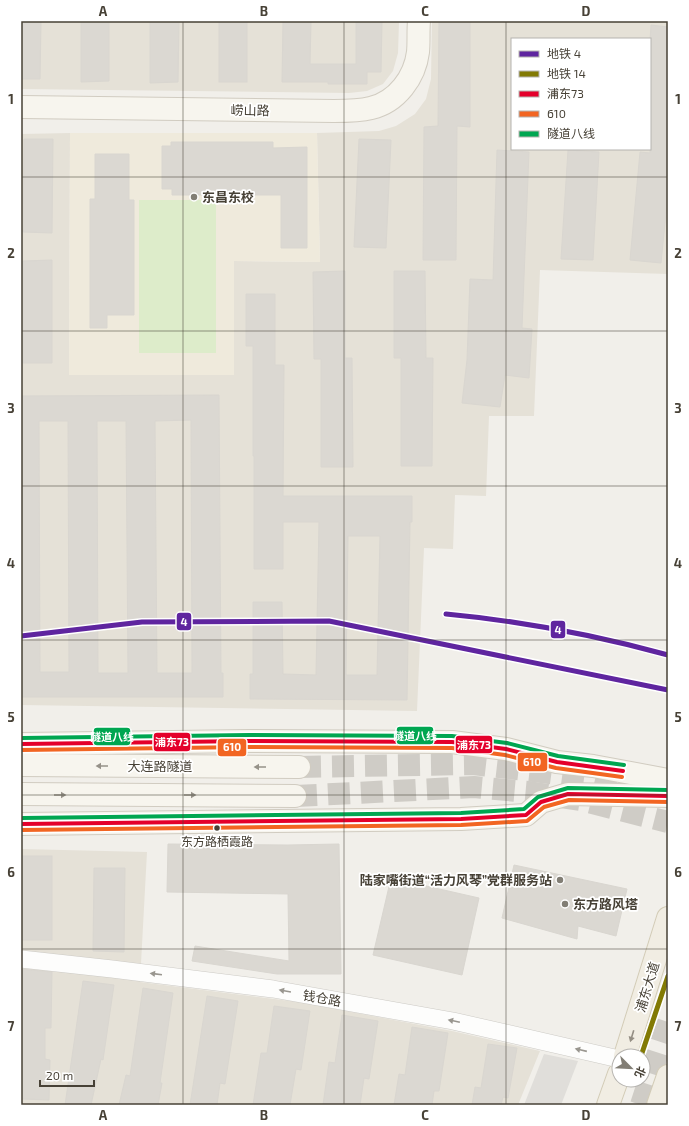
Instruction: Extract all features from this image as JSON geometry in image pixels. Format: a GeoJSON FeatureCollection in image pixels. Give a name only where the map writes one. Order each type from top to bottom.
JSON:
{"type":"FeatureCollection","features":[{"type":"Feature","properties":{"kind":"main road","name":"崂山路"},"geometry":{"type":"LineString","coordinates":[[21,107],[334,111],[360,110],[373,107],[386,101],[398,93],[407,83],[414,68],[418,52],[418,21]]}},
{"type":"Feature","properties":{"kind":"main road"},"geometry":{"type":"LineString","coordinates":[[21,744],[249,741],[452,742],[506,749],[557,762],[593,766],[668,780]]}},
{"type":"Feature","properties":{"kind":"main road","name":"大连路隧道"},"geometry":{"type":"LineString","coordinates":[[21,765],[299,767]]}},
{"type":"Feature","properties":{"kind":"main road"},"geometry":{"type":"LineString","coordinates":[[21,794],[295,796]]}},
{"type":"Feature","properties":{"kind":"main road"},"geometry":{"type":"LineString","coordinates":[[21,824],[462,819],[526,815],[541,802],[568,794],[668,796]]}},
{"type":"Feature","properties":{"kind":"main road","name":"浦东大道"},"geometry":{"type":"LineString","coordinates":[[627,1048],[668,918]]}},
{"type":"Feature","properties":{"kind":"main road"},"geometry":{"type":"LineString","coordinates":[[658,1105],[668,1076]]}},
{"type":"Feature","properties":{"kind":"main road"},"geometry":{"type":"LineString","coordinates":[[608,1105],[614,1088]]}},
{"type":"Feature","properties":{"kind":"street","name":"钱仓路"},"geometry":{"type":"LineString","coordinates":[[21,959],[112,968],[274,989],[453,1021],[611,1057]]}},
{"type":"Feature","properties":{"kind":"shaded area"},"geometry":{"type":"Polygon","coordinates":[[[21,21],[399,21],[398,53],[393,71],[383,84],[367,91],[349,93],[21,89],[21,21]]]}},
{"type":"Feature","properties":{"kind":"shaded area"},"geometry":{"type":"Polygon","coordinates":[[[432,21],[668,21],[668,274],[540,270],[534,416],[489,416],[486,496],[455,495],[453,549],[424,548],[417,711],[21,705],[21,134],[70,133],[69,375],[234,375],[234,261],[320,262],[317,133],[379,131],[396,126],[415,114],[426,99],[431,79],[432,21]]]}},
{"type":"Feature","properties":{"kind":"shaded area","name":"东昌东校"},"geometry":{"type":"Polygon","coordinates":[[[70,133],[317,133],[320,262],[234,261],[234,375],[69,375],[70,133]]]}},
{"type":"Feature","properties":{"kind":"shaded area"},"geometry":{"type":"Polygon","coordinates":[[[21,849],[147,852],[140,982],[298,1002],[452,1031],[540,1051],[518,1105],[21,1105],[21,849]]]}},
{"type":"Feature","properties":{"kind":"shaded area"},"geometry":{"type":"Polygon","coordinates":[[[544,1054],[578,1061],[561,1105],[524,1105],[544,1054]]]}},
{"type":"Feature","properties":{"kind":"green space"},"geometry":{"type":"Polygon","coordinates":[[[139,200],[216,200],[216,353],[139,353],[139,200]]]}},
{"type":"Feature","properties":{"kind":"building"},"geometry":{"type":"Polygon","coordinates":[[[21,21],[41,21],[40,79],[21,79],[21,21]]]}},
{"type":"Feature","properties":{"kind":"building"},"geometry":{"type":"Polygon","coordinates":[[[81,21],[109,21],[109,81],[81,82],[81,21]]]}},
{"type":"Feature","properties":{"kind":"building"},"geometry":{"type":"Polygon","coordinates":[[[150,21],[179,21],[178,82],[150,83],[150,21]]]}},
{"type":"Feature","properties":{"kind":"building"},"geometry":{"type":"Polygon","coordinates":[[[219,21],[247,21],[247,82],[219,82],[219,21]]]}},
{"type":"Feature","properties":{"kind":"building"},"geometry":{"type":"Polygon","coordinates":[[[283,21],[311,21],[310,64],[356,64],[356,21],[382,21],[381,72],[367,72],[367,84],[282,82],[283,21]]]}},
{"type":"Feature","properties":{"kind":"building"},"geometry":{"type":"Polygon","coordinates":[[[439,21],[470,21],[470,127],[457,126],[456,260],[423,260],[424,127],[438,126],[439,21]]]}},
{"type":"Feature","properties":{"kind":"building"},"geometry":{"type":"Polygon","coordinates":[[[651,25],[668,27],[668,193],[661,263],[630,260],[640,152],[650,153],[651,150],[651,25]]]}},
{"type":"Feature","properties":{"kind":"building"},"geometry":{"type":"Polygon","coordinates":[[[24,139],[53,139],[52,233],[23,232],[24,139]]]}},
{"type":"Feature","properties":{"kind":"building"},"geometry":{"type":"Polygon","coordinates":[[[359,139],[391,140],[386,248],[354,247],[359,139]]]}},
{"type":"Feature","properties":{"kind":"building"},"geometry":{"type":"Polygon","coordinates":[[[171,142],[273,142],[273,148],[307,147],[307,248],[281,248],[281,195],[172,195],[172,189],[162,189],[162,146],[171,146],[171,142]]]}},
{"type":"Feature","properties":{"kind":"building"},"geometry":{"type":"Polygon","coordinates":[[[497,150],[529,152],[522,328],[532,329],[529,378],[505,375],[500,407],[462,403],[467,360],[470,279],[493,280],[497,150]]]}},
{"type":"Feature","properties":{"kind":"building"},"geometry":{"type":"Polygon","coordinates":[[[568,150],[599,152],[593,260],[561,259],[568,150]]]}},
{"type":"Feature","properties":{"kind":"building"},"geometry":{"type":"Polygon","coordinates":[[[95,154],[129,154],[129,200],[134,200],[134,315],[107,315],[107,328],[90,328],[90,199],[95,199],[95,154]]]}},
{"type":"Feature","properties":{"kind":"building"},"geometry":{"type":"Polygon","coordinates":[[[52,260],[52,363],[23,363],[23,261],[52,260]]]}},
{"type":"Feature","properties":{"kind":"building"},"geometry":{"type":"Polygon","coordinates":[[[345,271],[345,358],[352,358],[353,467],[321,467],[321,359],[314,359],[313,272],[345,271]]]}},
{"type":"Feature","properties":{"kind":"building"},"geometry":{"type":"Polygon","coordinates":[[[394,271],[425,271],[426,358],[433,358],[432,466],[401,466],[401,358],[394,358],[394,271]]]}},
{"type":"Feature","properties":{"kind":"building"},"geometry":{"type":"Polygon","coordinates":[[[246,294],[275,294],[275,365],[284,365],[283,496],[412,496],[412,522],[410,522],[407,700],[250,699],[250,674],[253,674],[253,602],[282,602],[283,674],[316,675],[319,522],[283,522],[283,569],[254,569],[253,346],[246,346],[246,294]],[[348,536],[346,675],[377,675],[380,536],[348,536]]]}},
{"type":"Feature","properties":{"kind":"building"},"geometry":{"type":"Polygon","coordinates":[[[219,395],[221,673],[223,673],[223,697],[21,697],[21,396],[219,395]],[[191,420],[155,421],[157,673],[192,673],[191,420]],[[39,421],[40,672],[69,672],[68,421],[39,421]],[[97,421],[98,673],[128,673],[126,421],[97,421]]]}},
{"type":"Feature","properties":{"kind":"building"},"geometry":{"type":"Polygon","coordinates":[[[168,844],[339,844],[341,974],[277,974],[192,961],[195,946],[289,961],[288,894],[167,892],[168,844]]]}},
{"type":"Feature","properties":{"kind":"building"},"geometry":{"type":"Polygon","coordinates":[[[21,856],[52,856],[52,940],[21,940],[21,856]]]}},
{"type":"Feature","properties":{"kind":"building","name":"东方路风塔"},"geometry":{"type":"Polygon","coordinates":[[[514,865],[627,889],[616,936],[578,926],[577,939],[502,918],[514,865]]]}},
{"type":"Feature","properties":{"kind":"building"},"geometry":{"type":"Polygon","coordinates":[[[94,868],[125,868],[124,952],[93,951],[94,868]]]}},
{"type":"Feature","properties":{"kind":"building"},"geometry":{"type":"Polygon","coordinates":[[[391,878],[479,898],[462,975],[373,955],[391,878]]]}},
{"type":"Feature","properties":{"kind":"building"},"geometry":{"type":"Polygon","coordinates":[[[21,969],[52,972],[51,1028],[45,1028],[45,1059],[50,1060],[49,1100],[21,1099],[21,969]]]}},
{"type":"Feature","properties":{"kind":"building"},"geometry":{"type":"Polygon","coordinates":[[[83,981],[114,985],[103,1060],[101,1059],[91,1105],[65,1105],[83,981]]]}},
{"type":"Feature","properties":{"kind":"building"},"geometry":{"type":"Polygon","coordinates":[[[143,988],[173,993],[158,1105],[119,1105],[126,1075],[130,1076],[143,988]]]}},
{"type":"Feature","properties":{"kind":"building"},"geometry":{"type":"Polygon","coordinates":[[[207,996],[238,1001],[225,1084],[220,1083],[217,1105],[190,1105],[207,996]]]}},
{"type":"Feature","properties":{"kind":"building"},"geometry":{"type":"Polygon","coordinates":[[[274,1006],[310,1011],[301,1070],[296,1069],[290,1105],[253,1105],[261,1053],[267,1053],[274,1006]]]}},
{"type":"Feature","properties":{"kind":"building"},"geometry":{"type":"Polygon","coordinates":[[[342,1015],[378,1021],[369,1079],[364,1078],[360,1105],[323,1105],[329,1062],[335,1063],[342,1015]]]}},
{"type":"Feature","properties":{"kind":"building"},"geometry":{"type":"Polygon","coordinates":[[[412,1027],[448,1033],[439,1091],[434,1091],[432,1105],[394,1105],[399,1074],[405,1075],[412,1027]]]}},
{"type":"Feature","properties":{"kind":"building"},"geometry":{"type":"Polygon","coordinates":[[[488,1044],[517,1048],[508,1098],[503,1097],[501,1105],[472,1105],[475,1087],[481,1088],[488,1044]]]}},
{"type":"Feature","properties":{"kind":"tunnel"},"geometry":{"type":"LineString","coordinates":[[299,767],[473,764],[586,778],[638,791]]}},
{"type":"Feature","properties":{"kind":"tunnel"},"geometry":{"type":"LineString","coordinates":[[295,796],[474,787],[529,792],[580,800],[668,822]]}},
{"type":"Feature","properties":{"kind":"tunnel"},"geometry":{"type":"LineString","coordinates":[[641,1105],[668,1022]]}},
{"type":"Feature","properties":{"kind":"metro line","name":"4"},"geometry":{"type":"LineString","coordinates":[[446,614],[558,630],[613,641],[668,655]]}},
{"type":"Feature","properties":{"kind":"metro line","name":"4"},"geometry":{"type":"LineString","coordinates":[[21,636],[142,622],[329,621],[668,690]]}},
{"type":"Feature","properties":{"kind":"metro line","name":"14"},"geometry":{"type":"LineString","coordinates":[[644,1048],[668,976]]}},
{"type":"Feature","properties":{"kind":"transit line","name":"隧道八线"},"geometry":{"type":"LineString","coordinates":[[21,738],[249,735],[452,736],[507,743],[558,756],[624,765]]}},
{"type":"Feature","properties":{"kind":"transit line","name":"浦东73"},"geometry":{"type":"LineString","coordinates":[[21,744],[249,741],[452,742],[506,749],[557,762],[623,771]]}},
{"type":"Feature","properties":{"kind":"transit line","name":"610"},"geometry":{"type":"LineString","coordinates":[[21,750],[249,747],[452,748],[505,755],[556,768],[622,777]]}},
{"type":"Feature","properties":{"kind":"transit line","name":"隧道八线"},"geometry":{"type":"LineString","coordinates":[[21,818],[461,813],[524,809],[538,797],[568,788],[668,790]]}},
{"type":"Feature","properties":{"kind":"transit line","name":"浦东73"},"geometry":{"type":"LineString","coordinates":[[21,824],[461,819],[526,815],[541,802],[568,794],[668,796]]}},
{"type":"Feature","properties":{"kind":"transit line","name":"610"},"geometry":{"type":"LineString","coordinates":[[21,830],[461,825],[527,821],[544,807],[569,800],[668,802]]}},
{"type":"Feature","properties":{"kind":"place","name":"东昌东校"},"geometry":{"type":"Point","coordinates":[194,197]}},
{"type":"Feature","properties":{"kind":"place","name":"东方路栖霞路"},"geometry":{"type":"Point","coordinates":[217,828]}},
{"type":"Feature","properties":{"kind":"place","name":"陆家嘴街道“活力风琴”党群服务站"},"geometry":{"type":"Point","coordinates":[560,880]}},
{"type":"Feature","properties":{"kind":"place","name":"东方路风塔"},"geometry":{"type":"Point","coordinates":[565,904]}}]}
